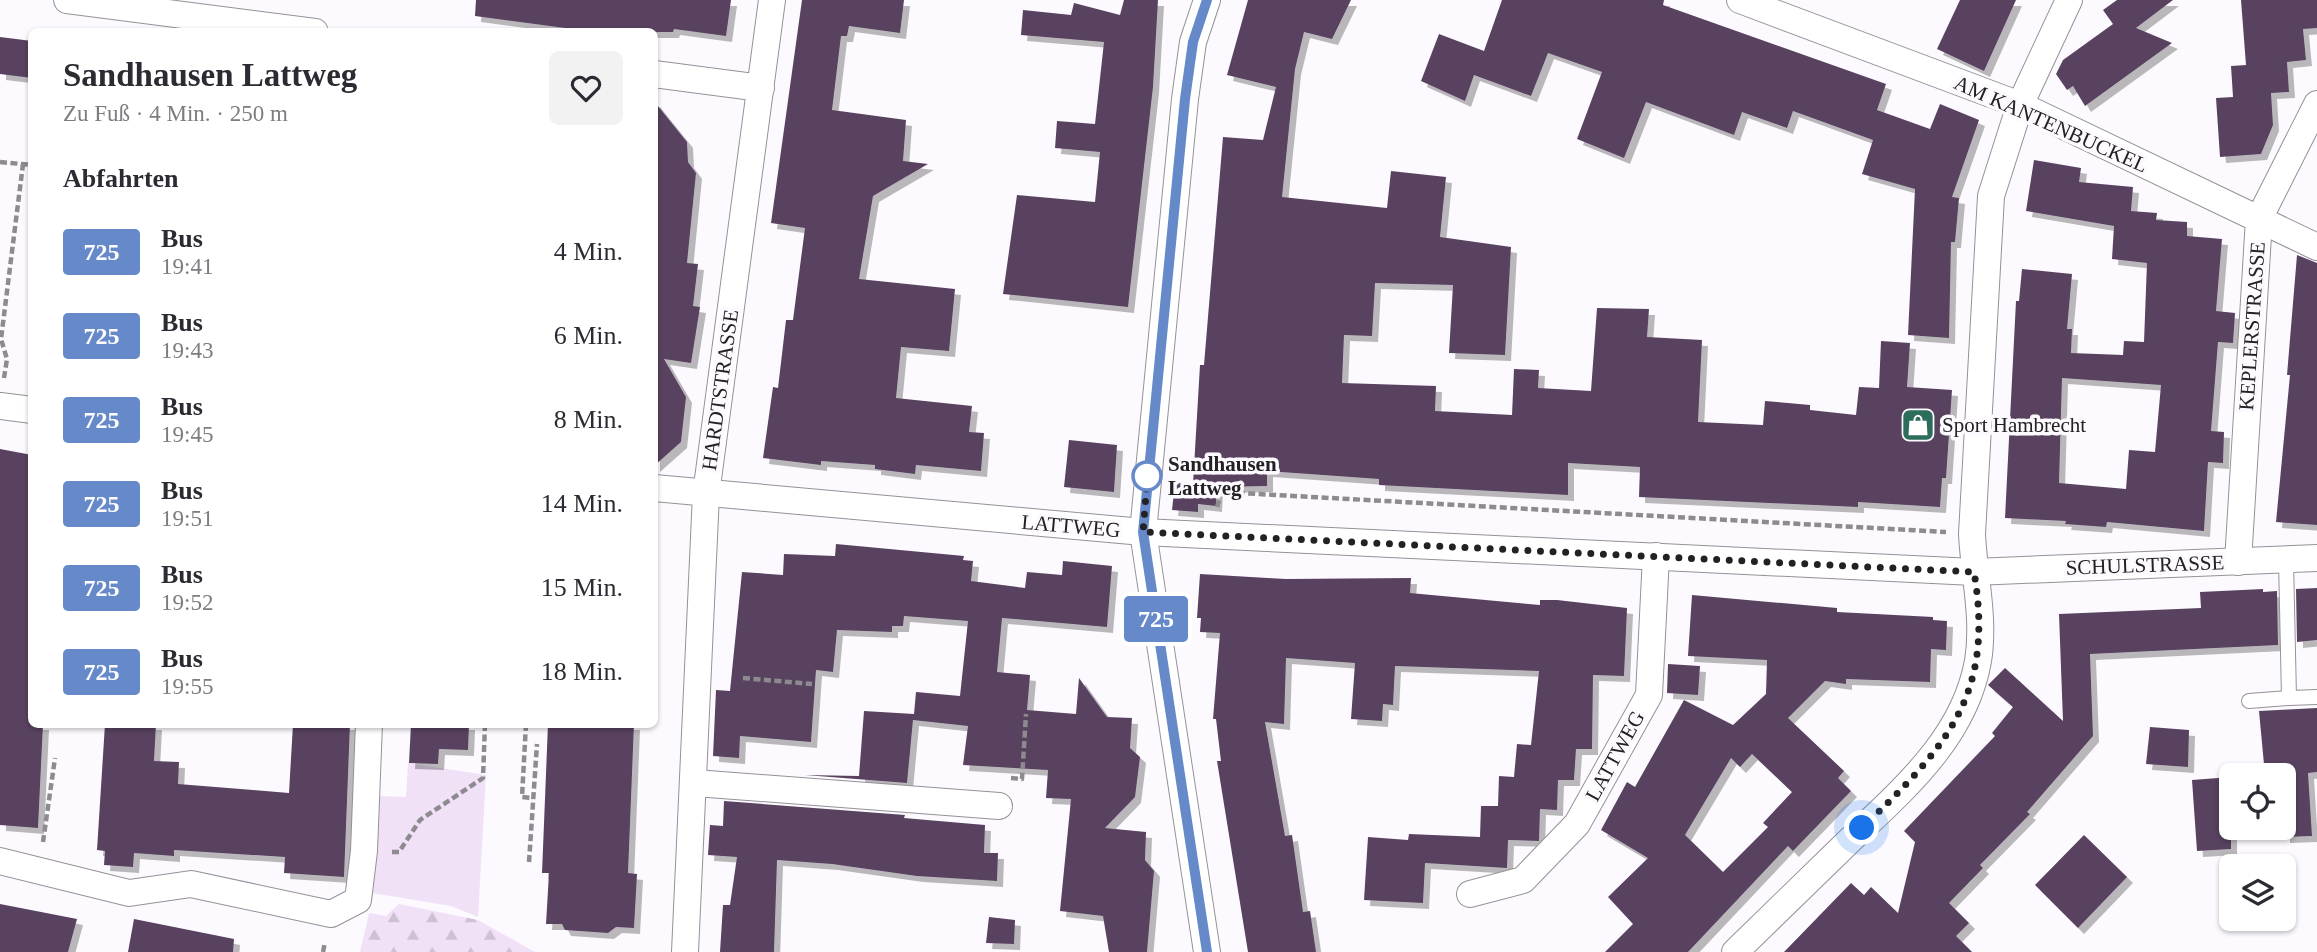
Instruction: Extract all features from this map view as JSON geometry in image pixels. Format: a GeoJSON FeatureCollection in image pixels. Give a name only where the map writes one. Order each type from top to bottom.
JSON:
{"type":"FeatureCollection","features":[{"type":"Feature","properties":{"kind":"street"},"geometry":{"type":"LineString","coordinates":[[67,0],[284,28]]}},
{"type":"Feature","properties":{"kind":"street","name":"HARDTSTRASSE"},"geometry":{"type":"LineString","coordinates":[[685,952],[695,783],[706,495],[772,0]]}},
{"type":"Feature","properties":{"kind":"street"},"geometry":{"type":"LineString","coordinates":[[1207,0],[1193,42],[1185,99],[1143,532],[1207,952]]}},
{"type":"Feature","properties":{"kind":"street","name":"AM KANTENBUCKEL"},"geometry":{"type":"LineString","coordinates":[[1740,0],[2020,105],[2317,247]]}},
{"type":"Feature","properties":{"kind":"street"},"geometry":{"type":"LineString","coordinates":[[1735,952],[1917,775],[1954,726],[1978,661],[1981,613],[1974,572],[1972,534],[1991,197],[2020,105],[2069,0]]}},
{"type":"Feature","properties":{"kind":"street"},"geometry":{"type":"LineString","coordinates":[[658,75],[761,88]]}},
{"type":"Feature","properties":{"kind":"street","name":"KEPLERSTRASSE"},"geometry":{"type":"LineString","coordinates":[[2238,562],[2259,219],[2317,104]]}},
{"type":"Feature","properties":{"kind":"street"},"geometry":{"type":"LineString","coordinates":[[0,406],[28,410]]}},
{"type":"Feature","properties":{"kind":"street","name":"LATTWEG"},"geometry":{"type":"LineString","coordinates":[[658,489],[706,495],[1143,532],[1974,572]]}},
{"type":"Feature","properties":{"kind":"street","name":"LATTWEG"},"geometry":{"type":"LineString","coordinates":[[1470,894],[1523,880],[1577,824],[1649,695],[1656,556]]}},
{"type":"Feature","properties":{"kind":"street","name":"SCHULSTRASSE"},"geometry":{"type":"LineString","coordinates":[[1974,572],[2317,558]]}},
{"type":"Feature","properties":{"kind":"street"},"geometry":{"type":"LineString","coordinates":[[0,861],[128,892],[191,884],[331,914],[358,900],[369,728]]}},
{"type":"Feature","properties":{"kind":"street"},"geometry":{"type":"LineString","coordinates":[[695,783],[999,806]]}},
{"type":"Feature","properties":{"kind":"lane"},"geometry":{"type":"LineString","coordinates":[[2286,560],[2288,698]]}},
{"type":"Feature","properties":{"kind":"lane"},"geometry":{"type":"LineString","coordinates":[[2249,701],[2317,697]]}},
{"type":"Feature","properties":{"kind":"path"},"geometry":{"type":"LineString","coordinates":[[0,162],[28,165]]}},
{"type":"Feature","properties":{"kind":"path"},"geometry":{"type":"LineString","coordinates":[[0,406],[7,359],[1,339],[23,164]]}},
{"type":"Feature","properties":{"kind":"path"},"geometry":{"type":"LineString","coordinates":[[1208,535],[1222,492],[1972,534]]}},
{"type":"Feature","properties":{"kind":"path"},"geometry":{"type":"LineString","coordinates":[[743,678],[812,684]]}},
{"type":"Feature","properties":{"kind":"path"},"geometry":{"type":"LineString","coordinates":[[999,806],[999,778],[1022,779],[1026,714]]}},
{"type":"Feature","properties":{"kind":"path"},"geometry":{"type":"LineString","coordinates":[[363,850],[399,852],[420,820],[482,778],[485,728]]}},
{"type":"Feature","properties":{"kind":"path"},"geometry":{"type":"LineString","coordinates":[[526,728],[522,797],[533,798]]}},
{"type":"Feature","properties":{"kind":"path"},"geometry":{"type":"LineString","coordinates":[[529,862],[537,744]]}},
{"type":"Feature","properties":{"kind":"path"},"geometry":{"type":"LineString","coordinates":[[39,870],[55,758]]}},
{"type":"Feature","properties":{"kind":"green space"},"geometry":{"type":"Polygon","coordinates":[[[408,763],[486,775],[478,917],[451,906],[372,893],[380,796],[406,797],[408,763]]]}},
{"type":"Feature","properties":{"kind":"green space"},"geometry":{"type":"Polygon","coordinates":[[[399,904],[478,920],[535,952],[360,952],[369,913],[386,916],[399,904]]]}},
{"type":"Feature","properties":{"kind":"building"},"geometry":{"type":"Polygon","coordinates":[[[476,0],[731,0],[726,36],[674,29],[673,32],[658,32],[658,28],[565,28],[475,16],[476,0]]]}},
{"type":"Feature","properties":{"kind":"building"},"geometry":{"type":"Polygon","coordinates":[[[802,0],[904,0],[900,33],[849,26],[847,36],[841,36],[832,110],[906,120],[903,161],[928,164],[873,196],[859,279],[955,289],[949,351],[901,347],[896,398],[972,406],[969,432],[984,433],[981,471],[916,465],[915,474],[875,469],[875,465],[821,461],[821,465],[763,458],[773,387],[778,388],[786,320],[793,320],[805,228],[771,223],[802,0]]]}},
{"type":"Feature","properties":{"kind":"building"},"geometry":{"type":"Polygon","coordinates":[[[1124,0],[1158,0],[1153,87],[1128,307],[1003,294],[1017,195],[1095,202],[1100,152],[1055,148],[1057,121],[1095,124],[1104,42],[1021,35],[1023,10],[1071,15],[1074,3],[1120,15],[1124,0]]]}},
{"type":"Feature","properties":{"kind":"building"},"geometry":{"type":"Polygon","coordinates":[[[1248,0],[1351,0],[1332,39],[1304,32],[1295,69],[1282,197],[1387,208],[1391,171],[1446,177],[1440,237],[1511,247],[1505,355],[1449,353],[1453,285],[1375,283],[1372,336],[1344,335],[1342,383],[1436,386],[1435,411],[1512,415],[1514,369],[1539,370],[1538,388],[1591,391],[1597,308],[1649,309],[1647,337],[1702,340],[1698,422],[1763,425],[1765,401],[1810,405],[1810,410],[1856,415],[1859,387],[1879,388],[1881,341],[1910,343],[1907,387],[1952,390],[1946,478],[1942,478],[1940,507],[1858,502],[1858,507],[1639,497],[1640,467],[1568,463],[1568,495],[1379,485],[1379,479],[1267,471],[1267,486],[1217,487],[1216,506],[1198,504],[1198,512],[1172,510],[1175,483],[1193,484],[1200,365],[1204,365],[1223,137],[1263,140],[1276,87],[1227,75],[1248,0]]]}},
{"type":"Feature","properties":{"kind":"building"},"geometry":{"type":"Polygon","coordinates":[[[1502,0],[1664,0],[1663,5],[1886,84],[1877,110],[1930,129],[1940,104],[1979,120],[1952,197],[1959,198],[1955,242],[1951,242],[1949,338],[1908,335],[1915,189],[1862,174],[1873,140],[1793,111],[1787,128],[1742,112],[1734,135],[1646,102],[1624,158],[1577,139],[1602,72],[1548,53],[1531,96],[1474,75],[1465,101],[1421,81],[1439,34],[1484,51],[1502,0]]]}},
{"type":"Feature","properties":{"kind":"building"},"geometry":{"type":"Polygon","coordinates":[[[1960,0],[2016,0],[1984,71],[1937,49],[1960,0]]]}},
{"type":"Feature","properties":{"kind":"building"},"geometry":{"type":"Polygon","coordinates":[[[2117,0],[2173,0],[2136,28],[2172,43],[2085,106],[2073,86],[2067,90],[2056,74],[2063,60],[2113,24],[2103,10],[2117,0]]]}},
{"type":"Feature","properties":{"kind":"building"},"geometry":{"type":"Polygon","coordinates":[[[2241,0],[2317,0],[2317,28],[2303,29],[2306,60],[2287,62],[2289,92],[2271,93],[2273,125],[2261,154],[2220,157],[2216,98],[2233,97],[2231,66],[2246,65],[2241,0]]]}},
{"type":"Feature","properties":{"kind":"building"},"geometry":{"type":"Polygon","coordinates":[[[0,37],[28,40],[28,78],[0,74],[0,37]]]}},
{"type":"Feature","properties":{"kind":"building"},"geometry":{"type":"Polygon","coordinates":[[[658,106],[687,142],[688,162],[696,173],[687,263],[698,264],[693,306],[700,307],[691,363],[664,359],[686,397],[681,442],[658,462],[658,106]]]}},
{"type":"Feature","properties":{"kind":"building"},"geometry":{"type":"Polygon","coordinates":[[[2034,160],[2081,168],[2079,182],[2133,187],[2131,211],[2157,213],[2156,220],[2187,222],[2187,236],[2222,239],[2216,311],[2235,313],[2233,343],[2218,342],[2211,431],[2224,432],[2223,463],[2208,462],[2204,531],[2107,522],[2106,527],[2065,524],[2066,521],[2005,518],[2016,301],[2019,301],[2022,269],[2072,274],[2067,329],[2072,329],[2071,353],[2123,355],[2124,341],[2144,342],[2147,263],[2112,259],[2114,226],[2026,211],[2034,160]],[[2062,378],[2059,483],[2126,489],[2129,450],[2155,452],[2161,385],[2062,378]]]}},
{"type":"Feature","properties":{"kind":"building"},"geometry":{"type":"Polygon","coordinates":[[[2297,255],[2317,263],[2317,525],[2276,522],[2290,375],[2287,375],[2297,255]]]}},
{"type":"Feature","properties":{"kind":"building"},"geometry":{"type":"Polygon","coordinates":[[[1069,440],[1117,445],[1114,492],[1064,487],[1069,440]]]}},
{"type":"Feature","properties":{"kind":"building"},"geometry":{"type":"Polygon","coordinates":[[[0,449],[28,454],[28,728],[43,728],[38,828],[0,825],[0,449]]]}},
{"type":"Feature","properties":{"kind":"building"},"geometry":{"type":"Polygon","coordinates":[[[836,544],[964,556],[963,560],[973,561],[971,581],[1025,588],[1027,572],[1062,575],[1063,561],[1112,566],[1107,627],[1002,618],[997,672],[1030,675],[1027,710],[1076,714],[1079,678],[1107,717],[1132,718],[1130,748],[1140,757],[1135,797],[1105,828],[1146,832],[1145,860],[1154,871],[1147,952],[1109,952],[1103,916],[1060,911],[1071,799],[1046,798],[1048,770],[963,765],[968,726],[913,720],[907,783],[805,775],[859,776],[864,711],[914,714],[916,692],[960,696],[968,621],[904,616],[903,626],[892,626],[892,632],[837,630],[833,672],[816,670],[811,742],[740,736],[739,758],[713,756],[716,690],[730,691],[742,572],[783,575],[784,554],[835,556],[836,544]]]}},
{"type":"Feature","properties":{"kind":"building"},"geometry":{"type":"Polygon","coordinates":[[[1200,574],[1286,579],[1411,578],[1410,593],[1540,605],[1540,600],[1557,600],[1627,608],[1624,676],[1593,675],[1592,749],[1576,749],[1574,780],[1558,780],[1557,810],[1540,809],[1539,841],[1508,840],[1507,868],[1425,863],[1423,903],[1364,900],[1368,837],[1408,840],[1409,834],[1480,837],[1481,806],[1498,806],[1499,776],[1514,777],[1517,744],[1531,745],[1539,671],[1395,666],[1393,705],[1383,704],[1382,721],[1351,719],[1355,663],[1286,658],[1284,724],[1265,722],[1285,836],[1292,835],[1303,912],[1310,911],[1316,952],[1248,952],[1217,761],[1221,761],[1216,719],[1213,719],[1220,633],[1200,632],[1201,618],[1197,618],[1200,574]]]}},
{"type":"Feature","properties":{"kind":"building"},"geometry":{"type":"Polygon","coordinates":[[[2317,588],[2317,640],[2297,642],[2296,589],[2317,588]]]}},
{"type":"Feature","properties":{"kind":"building"},"geometry":{"type":"Polygon","coordinates":[[[2263,589],[2263,592],[2277,591],[2278,645],[2090,654],[2093,736],[2027,812],[2030,814],[1980,865],[1983,868],[1949,903],[1969,923],[1956,936],[1972,952],[1784,952],[1851,883],[1864,895],[1871,887],[1898,913],[1915,842],[1904,831],[1995,736],[1992,733],[2013,707],[1988,685],[2005,668],[2063,721],[2059,614],[2201,608],[2200,592],[2263,589]]]}},
{"type":"Feature","properties":{"kind":"building"},"geometry":{"type":"Polygon","coordinates":[[[1692,595],[1837,608],[1837,612],[1933,617],[1933,620],[1947,621],[1946,650],[1931,649],[1930,682],[1846,679],[1846,684],[1825,681],[1788,718],[1844,771],[1838,778],[1851,791],[1793,851],[1788,846],[1688,952],[1605,952],[1633,924],[1608,897],[1648,858],[1601,830],[1627,782],[1635,787],[1684,700],[1733,725],[1766,694],[1767,660],[1688,656],[1692,595]],[[1752,754],[1740,767],[1731,758],[1685,835],[1723,872],[1768,827],[1763,823],[1792,792],[1752,754]]]}},
{"type":"Feature","properties":{"kind":"building"},"geometry":{"type":"Polygon","coordinates":[[[1668,664],[1700,666],[1698,695],[1667,693],[1668,664]]]}},
{"type":"Feature","properties":{"kind":"building"},"geometry":{"type":"Polygon","coordinates":[[[2317,708],[2317,772],[2308,773],[2312,836],[2296,837],[2296,763],[2264,763],[2259,711],[2317,708]]]}},
{"type":"Feature","properties":{"kind":"building"},"geometry":{"type":"Polygon","coordinates":[[[2150,727],[2189,730],[2188,767],[2146,764],[2150,727]]]}},
{"type":"Feature","properties":{"kind":"building"},"geometry":{"type":"Polygon","coordinates":[[[105,728],[156,728],[154,761],[179,762],[178,784],[289,793],[293,728],[350,728],[344,877],[284,873],[285,857],[174,850],[174,856],[134,853],[133,867],[104,865],[105,851],[97,850],[105,728]]]}},
{"type":"Feature","properties":{"kind":"building"},"geometry":{"type":"Polygon","coordinates":[[[411,728],[469,728],[468,750],[439,749],[438,764],[409,763],[411,728]]]}},
{"type":"Feature","properties":{"kind":"building"},"geometry":{"type":"Polygon","coordinates":[[[548,728],[634,728],[628,873],[637,874],[634,928],[616,927],[608,933],[565,930],[562,924],[546,924],[549,873],[542,873],[548,728]]]}},
{"type":"Feature","properties":{"kind":"building"},"geometry":{"type":"Polygon","coordinates":[[[2219,778],[2219,840],[2231,840],[2231,849],[2197,851],[2192,780],[2219,778]]]}},
{"type":"Feature","properties":{"kind":"building"},"geometry":{"type":"Polygon","coordinates":[[[724,801],[905,815],[904,818],[985,825],[984,853],[998,853],[997,881],[917,876],[832,864],[777,860],[774,952],[720,952],[723,905],[730,905],[737,857],[708,855],[710,825],[723,826],[724,801]]]}},
{"type":"Feature","properties":{"kind":"building"},"geometry":{"type":"Polygon","coordinates":[[[2084,835],[2127,877],[2078,928],[2035,885],[2084,835]]]}},
{"type":"Feature","properties":{"kind":"building"},"geometry":{"type":"Polygon","coordinates":[[[0,904],[77,919],[68,952],[0,952],[0,904]]]}},
{"type":"Feature","properties":{"kind":"building"},"geometry":{"type":"Polygon","coordinates":[[[989,917],[1015,920],[1014,944],[986,943],[989,917]]]}},
{"type":"Feature","properties":{"kind":"building"},"geometry":{"type":"Polygon","coordinates":[[[134,919],[234,939],[233,952],[128,952],[134,919]]]}},
{"type":"Feature","properties":{"kind":"bus line","name":"725"},"geometry":{"type":"LineString","coordinates":[[1207,0],[1193,42],[1185,99],[1143,532],[1207,952]]}},
{"type":"Feature","properties":{"kind":"place","name":"Sport Hambrecht"},"geometry":{"type":"Point","coordinates":[1918,425]}},
{"type":"Feature","properties":{"kind":"place","name":"Sandhausen Lattweg"},"geometry":{"type":"Point","coordinates":[1147,476]}},
{"type":"Feature","properties":{"kind":"route"},"geometry":{"type":"LineString","coordinates":[[1147,476],[1148,470],[1143,532],[1974,572],[1981,613],[1978,661],[1962,710],[1954,726],[1917,775],[1862,828]]}}]}
